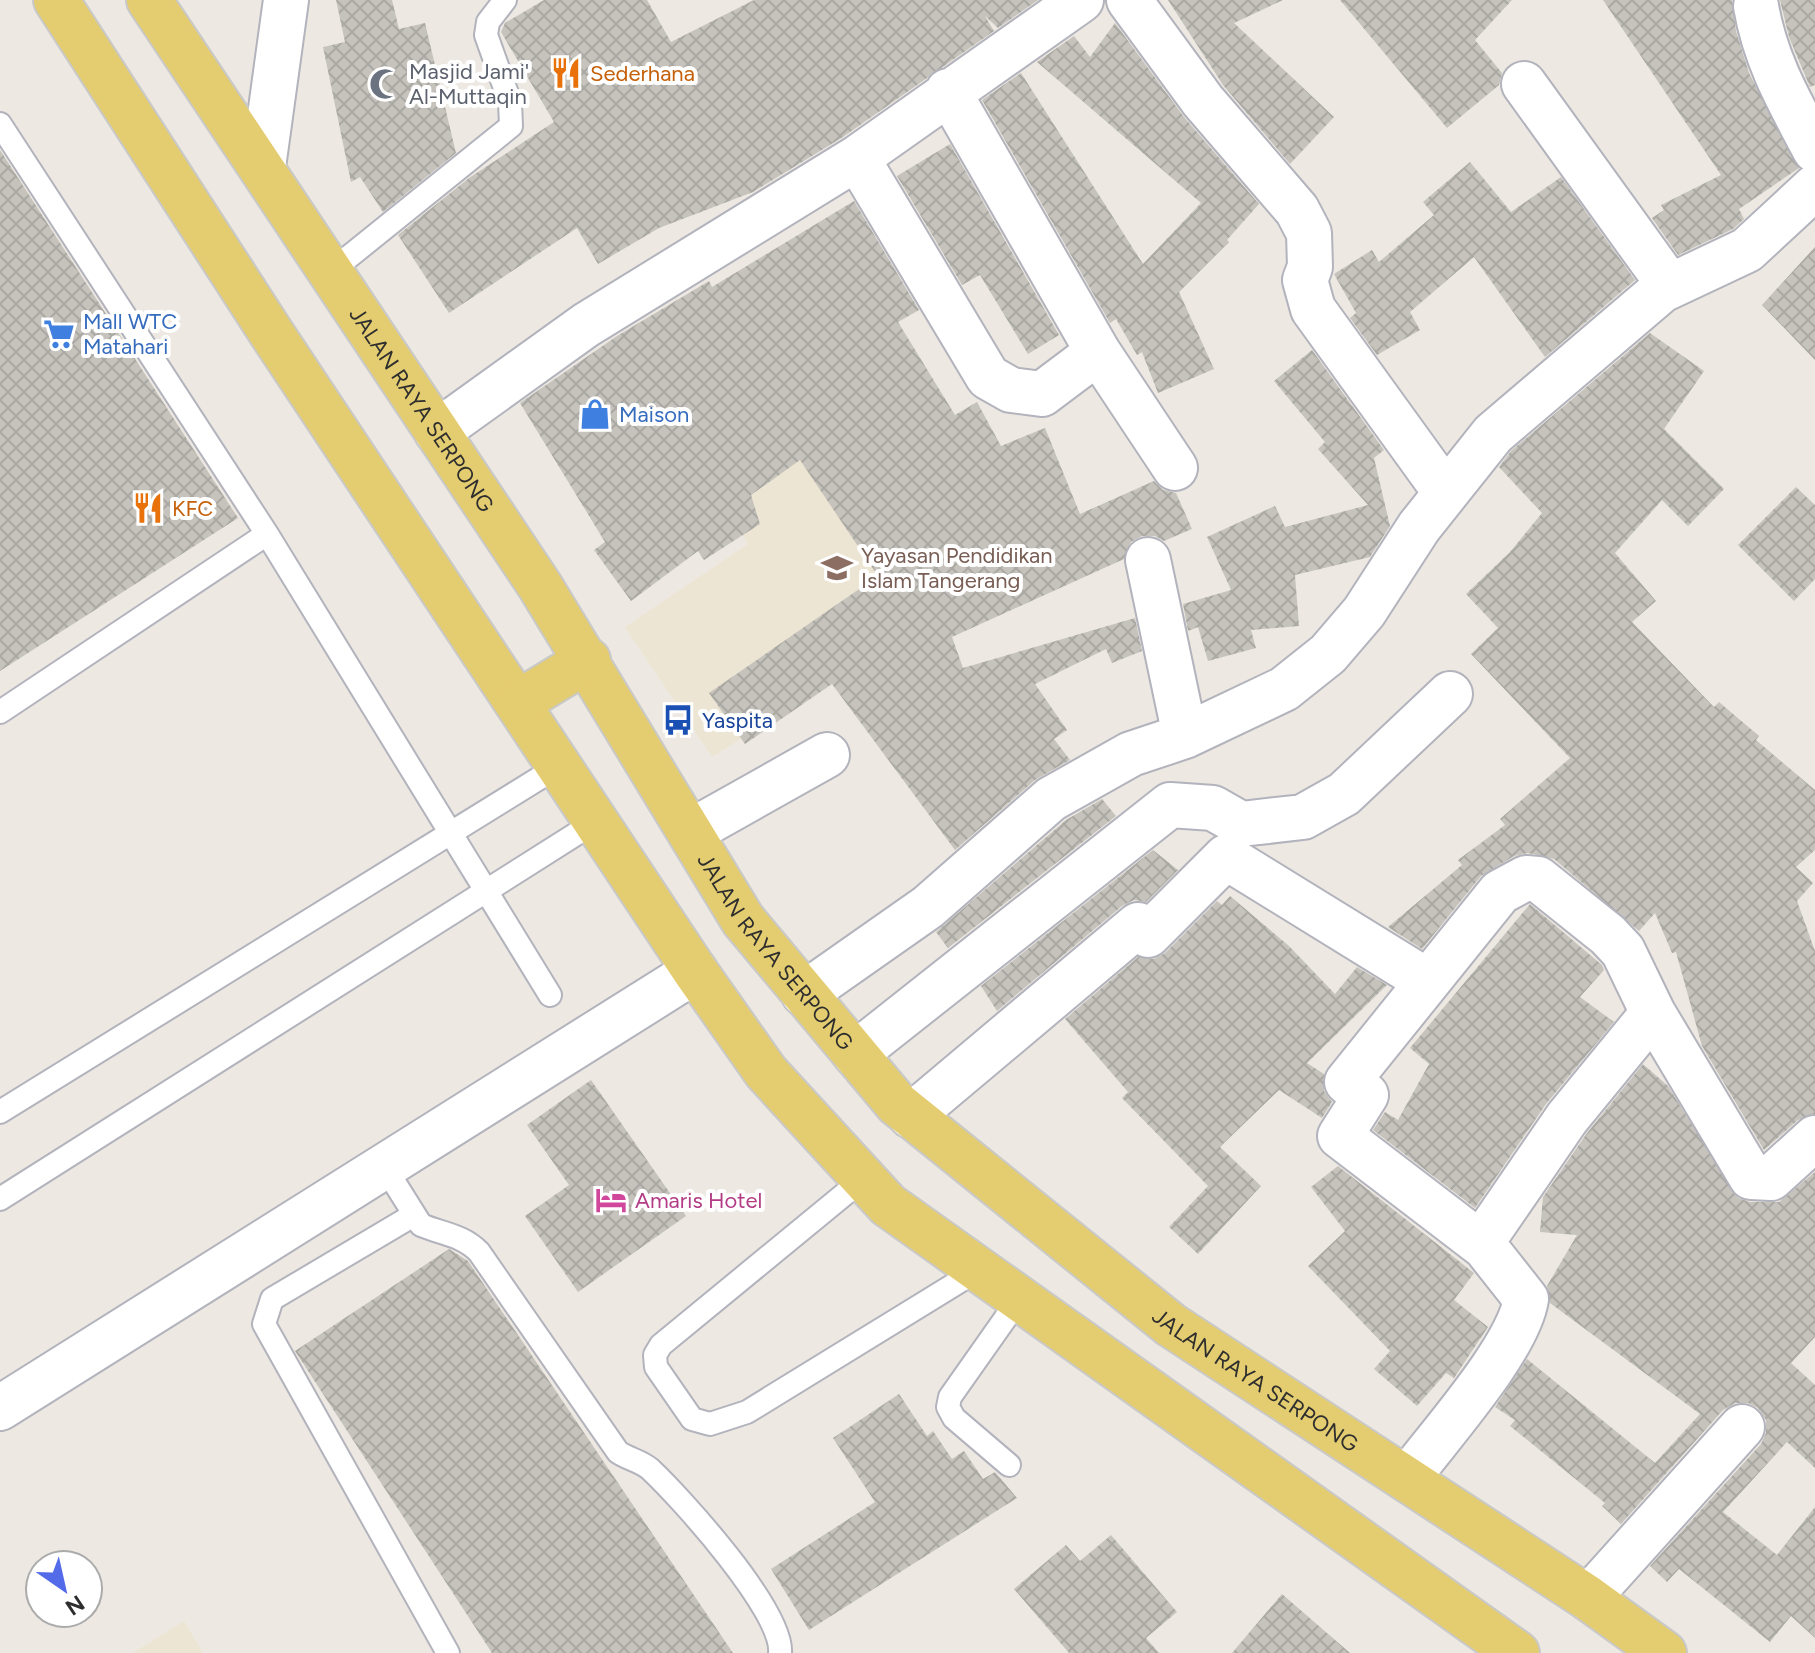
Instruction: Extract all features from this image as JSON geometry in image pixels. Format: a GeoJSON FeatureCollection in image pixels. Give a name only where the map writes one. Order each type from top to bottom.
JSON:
{"type":"FeatureCollection","features":[{"type":"Feature","properties":{"kind":"main road"},"geometry":{"type":"LineString","coordinates":[[56,0],[272,334],[519,702],[595,822],[766,1072],[888,1205],[1517,1653]]}},
{"type":"Feature","properties":{"kind":"main road","name":"JALAN RAYA SERPONG"},"geometry":{"type":"LineString","coordinates":[[149,0],[263,167],[588,660],[743,920],[911,1116],[1171,1325],[1588,1598],[1664,1653]]}},
{"type":"Feature","properties":{"kind":"main road"},"geometry":{"type":"LineString","coordinates":[[519,702],[588,660]]}},
{"type":"Feature","properties":{"kind":"street"},"geometry":{"type":"LineString","coordinates":[[263,167],[286,0]]}},
{"type":"Feature","properties":{"kind":"street"},"geometry":{"type":"LineString","coordinates":[[437,432],[586,325],[857,158],[1081,0]]}},
{"type":"Feature","properties":{"kind":"street"},"geometry":{"type":"LineString","coordinates":[[1129,0],[1203,101],[1297,210],[1309,233],[1310,267],[1305,280],[1313,309],[1446,493]]}},
{"type":"Feature","properties":{"kind":"street"},"geometry":{"type":"LineString","coordinates":[[1756,6],[1762,41],[1776,78],[1815,150]]}},
{"type":"Feature","properties":{"kind":"street"},"geometry":{"type":"LineString","coordinates":[[1524,84],[1669,285]]}},
{"type":"Feature","properties":{"kind":"street"},"geometry":{"type":"LineString","coordinates":[[948,91],[1098,352],[1175,468]]}},
{"type":"Feature","properties":{"kind":"street"},"geometry":{"type":"LineString","coordinates":[[857,158],[988,377],[1011,390],[1042,394],[1098,352]]}},
{"type":"Feature","properties":{"kind":"street"},"geometry":{"type":"LineString","coordinates":[[804,994],[928,907],[1051,799],[1131,754],[1185,736],[1284,689],[1328,654],[1364,612],[1446,493],[1493,434],[1669,285],[1710,270],[1747,250],[1815,187]]}},
{"type":"Feature","properties":{"kind":"street"},"geometry":{"type":"LineString","coordinates":[[1148,560],[1185,736]]}},
{"type":"Feature","properties":{"kind":"street"},"geometry":{"type":"LineString","coordinates":[[855,1054],[1170,805],[1213,808],[1241,824],[1303,817],[1344,794],[1450,694]]}},
{"type":"Feature","properties":{"kind":"street"},"geometry":{"type":"LineString","coordinates":[[690,832],[827,755]]}},
{"type":"Feature","properties":{"kind":"street"},"geometry":{"type":"LineString","coordinates":[[911,1116],[1138,925],[1148,935],[1226,857],[1427,981]]}},
{"type":"Feature","properties":{"kind":"street"},"geometry":{"type":"LineString","coordinates":[[1407,1479],[1496,1360],[1524,1312],[1526,1299],[1485,1247],[1340,1136],[1366,1095],[1347,1082],[1500,892],[1526,878],[1538,879],[1608,935],[1623,951],[1653,1013],[1751,1177],[1771,1178],[1815,1138]]}},
{"type":"Feature","properties":{"kind":"street"},"geometry":{"type":"LineString","coordinates":[[0,1408],[695,971]]}},
{"type":"Feature","properties":{"kind":"street"},"geometry":{"type":"LineString","coordinates":[[1485,1247],[1488,1233],[1508,1200],[1567,1118],[1653,1013]]}},
{"type":"Feature","properties":{"kind":"street"},"geometry":{"type":"LineString","coordinates":[[1588,1598],[1742,1427]]}},
{"type":"Feature","properties":{"kind":"lane"},"geometry":{"type":"LineString","coordinates":[[330,272],[511,126],[510,102],[486,35],[488,22],[505,0]]}},
{"type":"Feature","properties":{"kind":"lane"},"geometry":{"type":"LineString","coordinates":[[0,124],[267,534],[447,832],[550,995]]}},
{"type":"Feature","properties":{"kind":"lane"},"geometry":{"type":"LineString","coordinates":[[0,712],[267,534]]}},
{"type":"Feature","properties":{"kind":"lane"},"geometry":{"type":"LineString","coordinates":[[0,1112],[447,832],[559,766]]}},
{"type":"Feature","properties":{"kind":"lane"},"geometry":{"type":"LineString","coordinates":[[0,1199],[595,822]]}},
{"type":"Feature","properties":{"kind":"lane"},"geometry":{"type":"LineString","coordinates":[[384,1166],[412,1216],[421,1225],[446,1231],[471,1243],[479,1252],[614,1448],[647,1466],[714,1535],[778,1633],[780,1653]]}},
{"type":"Feature","properties":{"kind":"lane"},"geometry":{"type":"LineString","coordinates":[[863,1179],[661,1345],[655,1355],[656,1367],[692,1419],[710,1424],[747,1412],[978,1270]]}},
{"type":"Feature","properties":{"kind":"lane"},"geometry":{"type":"LineString","coordinates":[[412,1216],[272,1299],[264,1324],[448,1653]]}},
{"type":"Feature","properties":{"kind":"lane"},"geometry":{"type":"LineString","coordinates":[[1009,1465],[954,1418],[948,1407],[950,1397],[1019,1299]]}},
{"type":"Feature","properties":{"kind":"shaded area","name":"Yayasan Pendidikan Islam Tangerang"},"geometry":{"type":"Polygon","coordinates":[[[828,347],[976,592],[712,757],[625,627],[748,544],[676,443],[828,347]]]}},
{"type":"Feature","properties":{"kind":"shaded area"},"geometry":{"type":"Polygon","coordinates":[[[184,1621],[203,1653],[133,1653],[184,1621]]]}},
{"type":"Feature","properties":{"kind":"building","name":"Masjid Jami' Al-Muttaqin"},"geometry":{"type":"Polygon","coordinates":[[[336,0],[392,0],[399,29],[425,23],[456,153],[383,212],[360,177],[351,182],[323,47],[345,42],[336,0]]]}},
{"type":"Feature","properties":{"kind":"building"},"geometry":{"type":"Polygon","coordinates":[[[544,0],[647,0],[671,42],[754,0],[1038,0],[998,28],[985,16],[994,31],[843,137],[753,192],[659,228],[598,264],[577,228],[449,313],[398,235],[469,178],[554,122],[501,32],[505,23],[544,0]]]}},
{"type":"Feature","properties":{"kind":"building"},"geometry":{"type":"Polygon","coordinates":[[[1168,0],[1283,0],[1234,23],[1334,117],[1290,164],[1223,85],[1168,0]]]}},
{"type":"Feature","properties":{"kind":"building"},"geometry":{"type":"Polygon","coordinates":[[[1340,0],[1512,0],[1475,40],[1502,73],[1499,85],[1447,128],[1340,0]]]}},
{"type":"Feature","properties":{"kind":"building"},"geometry":{"type":"Polygon","coordinates":[[[1603,0],[1732,0],[1736,31],[1749,73],[1799,168],[1739,209],[1744,219],[1733,229],[1678,255],[1652,218],[1664,210],[1661,205],[1721,175],[1603,0]]]}},
{"type":"Feature","properties":{"kind":"building"},"geometry":{"type":"Polygon","coordinates":[[[1780,0],[1815,0],[1815,85],[1810,87],[1789,37],[1780,0]]]}},
{"type":"Feature","properties":{"kind":"building"},"geometry":{"type":"Polygon","coordinates":[[[1115,23],[1184,117],[1259,204],[1227,240],[1229,242],[1179,292],[1214,369],[1158,393],[1142,352],[1137,355],[1116,319],[1110,323],[982,100],[1021,73],[1143,264],[1201,203],[1037,62],[1074,36],[1090,57],[1115,23]]]}},
{"type":"Feature","properties":{"kind":"building"},"geometry":{"type":"Polygon","coordinates":[[[950,144],[1059,335],[1028,354],[980,275],[962,285],[897,176],[950,144]]]}},
{"type":"Feature","properties":{"kind":"building","name":"Mall WTC Matahari"},"geometry":{"type":"Polygon","coordinates":[[[0,150],[238,518],[0,671],[0,150]]]}},
{"type":"Feature","properties":{"kind":"building"},"geometry":{"type":"Polygon","coordinates":[[[1470,162],[1511,212],[1561,177],[1635,280],[1545,357],[1474,257],[1410,312],[1420,330],[1377,355],[1350,318],[1356,313],[1334,274],[1372,250],[1379,262],[1434,215],[1423,202],[1470,162]]]}},
{"type":"Feature","properties":{"kind":"building"},"geometry":{"type":"Polygon","coordinates":[[[854,201],[919,310],[898,322],[955,415],[977,402],[1001,446],[1045,428],[1080,514],[1154,481],[1163,490],[1176,493],[1192,529],[1164,541],[1155,536],[1142,536],[1131,542],[1124,559],[952,637],[963,668],[1135,618],[1142,651],[1112,663],[1106,649],[1035,684],[1067,730],[1054,739],[1070,760],[1035,780],[955,850],[832,684],[745,744],[709,693],[878,576],[800,460],[751,495],[760,524],[704,560],[698,551],[631,601],[594,550],[605,542],[520,403],[617,336],[709,281],[712,287],[854,201]]]}},
{"type":"Feature","properties":{"kind":"building"},"geometry":{"type":"Polygon","coordinates":[[[1815,247],[1815,360],[1762,305],[1815,247]]]}},
{"type":"Feature","properties":{"kind":"building"},"geometry":{"type":"Polygon","coordinates":[[[1650,333],[1704,371],[1664,429],[1724,489],[1688,526],[1662,500],[1615,553],[1656,601],[1632,622],[1714,707],[1719,702],[1759,736],[1756,740],[1815,790],[1815,850],[1796,867],[1813,883],[1797,901],[1815,951],[1815,1114],[1798,1120],[1764,1150],[1702,1046],[1676,952],[1672,953],[1655,913],[1639,931],[1554,859],[1528,853],[1514,856],[1481,876],[1422,949],[1388,927],[1462,865],[1458,860],[1505,825],[1500,819],[1570,758],[1471,654],[1498,628],[1466,594],[1510,552],[1542,513],[1499,467],[1511,451],[1650,333]]]}},
{"type":"Feature","properties":{"kind":"building"},"geometry":{"type":"Polygon","coordinates":[[[1312,350],[1384,450],[1374,458],[1390,526],[1370,557],[1295,575],[1299,626],[1251,630],[1256,648],[1208,661],[1198,627],[1188,631],[1183,604],[1231,590],[1207,537],[1275,506],[1285,527],[1368,505],[1318,449],[1325,442],[1274,381],[1312,350]]]}},
{"type":"Feature","properties":{"kind":"building"},"geometry":{"type":"Polygon","coordinates":[[[1796,487],[1815,505],[1815,579],[1794,601],[1738,545],[1796,487]]]}},
{"type":"Feature","properties":{"kind":"building"},"geometry":{"type":"Polygon","coordinates":[[[1102,799],[1116,816],[948,948],[936,932],[1066,820],[1102,799]]]}},
{"type":"Feature","properties":{"kind":"building"},"geometry":{"type":"Polygon","coordinates":[[[1153,850],[1178,870],[1146,902],[1134,900],[1122,906],[997,1011],[981,986],[1153,850]]]}},
{"type":"Feature","properties":{"kind":"building"},"geometry":{"type":"Polygon","coordinates":[[[1230,896],[1289,946],[1335,994],[1357,967],[1387,985],[1307,1063],[1324,1074],[1324,1091],[1332,1102],[1322,1118],[1279,1090],[1220,1147],[1261,1186],[1198,1254],[1169,1227],[1208,1186],[1122,1098],[1128,1092],[1065,1019],[1138,957],[1154,959],[1165,953],[1217,901],[1222,905],[1230,896]]]}},
{"type":"Feature","properties":{"kind":"building"},"geometry":{"type":"Polygon","coordinates":[[[1530,904],[1602,965],[1604,970],[1580,997],[1614,1022],[1546,1104],[1475,1208],[1373,1130],[1385,1112],[1398,1120],[1429,1064],[1410,1048],[1530,904]]]}},
{"type":"Feature","properties":{"kind":"building"},"geometry":{"type":"Polygon","coordinates":[[[1643,1064],[1668,1086],[1738,1198],[1750,1202],[1779,1202],[1815,1172],[1815,1337],[1791,1363],[1815,1385],[1815,1468],[1787,1442],[1723,1512],[1777,1555],[1815,1507],[1815,1638],[1791,1616],[1770,1642],[1679,1569],[1667,1582],[1650,1566],[1761,1444],[1766,1433],[1766,1420],[1758,1408],[1748,1403],[1735,1403],[1723,1410],[1621,1524],[1602,1506],[1605,1503],[1510,1426],[1515,1420],[1495,1407],[1527,1359],[1655,1463],[1700,1414],[1550,1303],[1547,1286],[1577,1235],[1540,1232],[1543,1197],[1587,1133],[1643,1064]]]}},
{"type":"Feature","properties":{"kind":"building","name":"Amaris Hotel"},"geometry":{"type":"Polygon","coordinates":[[[591,1080],[686,1216],[578,1292],[525,1216],[569,1185],[527,1125],[591,1080]]]}},
{"type":"Feature","properties":{"kind":"building"},"geometry":{"type":"Polygon","coordinates":[[[1338,1166],[1474,1273],[1454,1300],[1488,1327],[1454,1378],[1446,1373],[1417,1406],[1374,1369],[1390,1351],[1308,1266],[1345,1231],[1311,1187],[1338,1166]]]}},
{"type":"Feature","properties":{"kind":"building"},"geometry":{"type":"Polygon","coordinates":[[[449,1249],[468,1261],[733,1653],[492,1653],[295,1351],[449,1249]]]}},
{"type":"Feature","properties":{"kind":"building"},"geometry":{"type":"Polygon","coordinates":[[[899,1394],[927,1436],[933,1431],[952,1459],[964,1451],[983,1479],[995,1472],[1017,1498],[809,1630],[771,1569],[875,1502],[833,1438],[899,1394]]]}},
{"type":"Feature","properties":{"kind":"building"},"geometry":{"type":"Polygon","coordinates":[[[1111,1535],[1177,1612],[1146,1638],[1159,1653],[1069,1653],[1014,1589],[1066,1545],[1080,1561],[1111,1535]]]}},
{"type":"Feature","properties":{"kind":"building"},"geometry":{"type":"Polygon","coordinates":[[[1282,1594],[1350,1653],[1232,1653],[1282,1594]]]}},
{"type":"Feature","properties":{"kind":"place","name":"Sederhana"},"geometry":{"type":"Point","coordinates":[566,73]}},
{"type":"Feature","properties":{"kind":"place","name":"Masjid Jami' Al-Muttaqin"},"geometry":{"type":"Point","coordinates":[385,84]}},
{"type":"Feature","properties":{"kind":"place","name":"Mall WTC Matahari"},"geometry":{"type":"Point","coordinates":[59,334]}},
{"type":"Feature","properties":{"kind":"place","name":"Maison"},"geometry":{"type":"Point","coordinates":[595,414]}},
{"type":"Feature","properties":{"kind":"place","name":"KFC"},"geometry":{"type":"Point","coordinates":[148,508]}},
{"type":"Feature","properties":{"kind":"place","name":"Yayasan Pendidikan Islam Tangerang"},"geometry":{"type":"Point","coordinates":[837,568]}},
{"type":"Feature","properties":{"kind":"place","name":"Yaspita"},"geometry":{"type":"Point","coordinates":[678,720]}},
{"type":"Feature","properties":{"kind":"place","name":"Amaris Hotel"},"geometry":{"type":"Point","coordinates":[611,1200]}}]}
